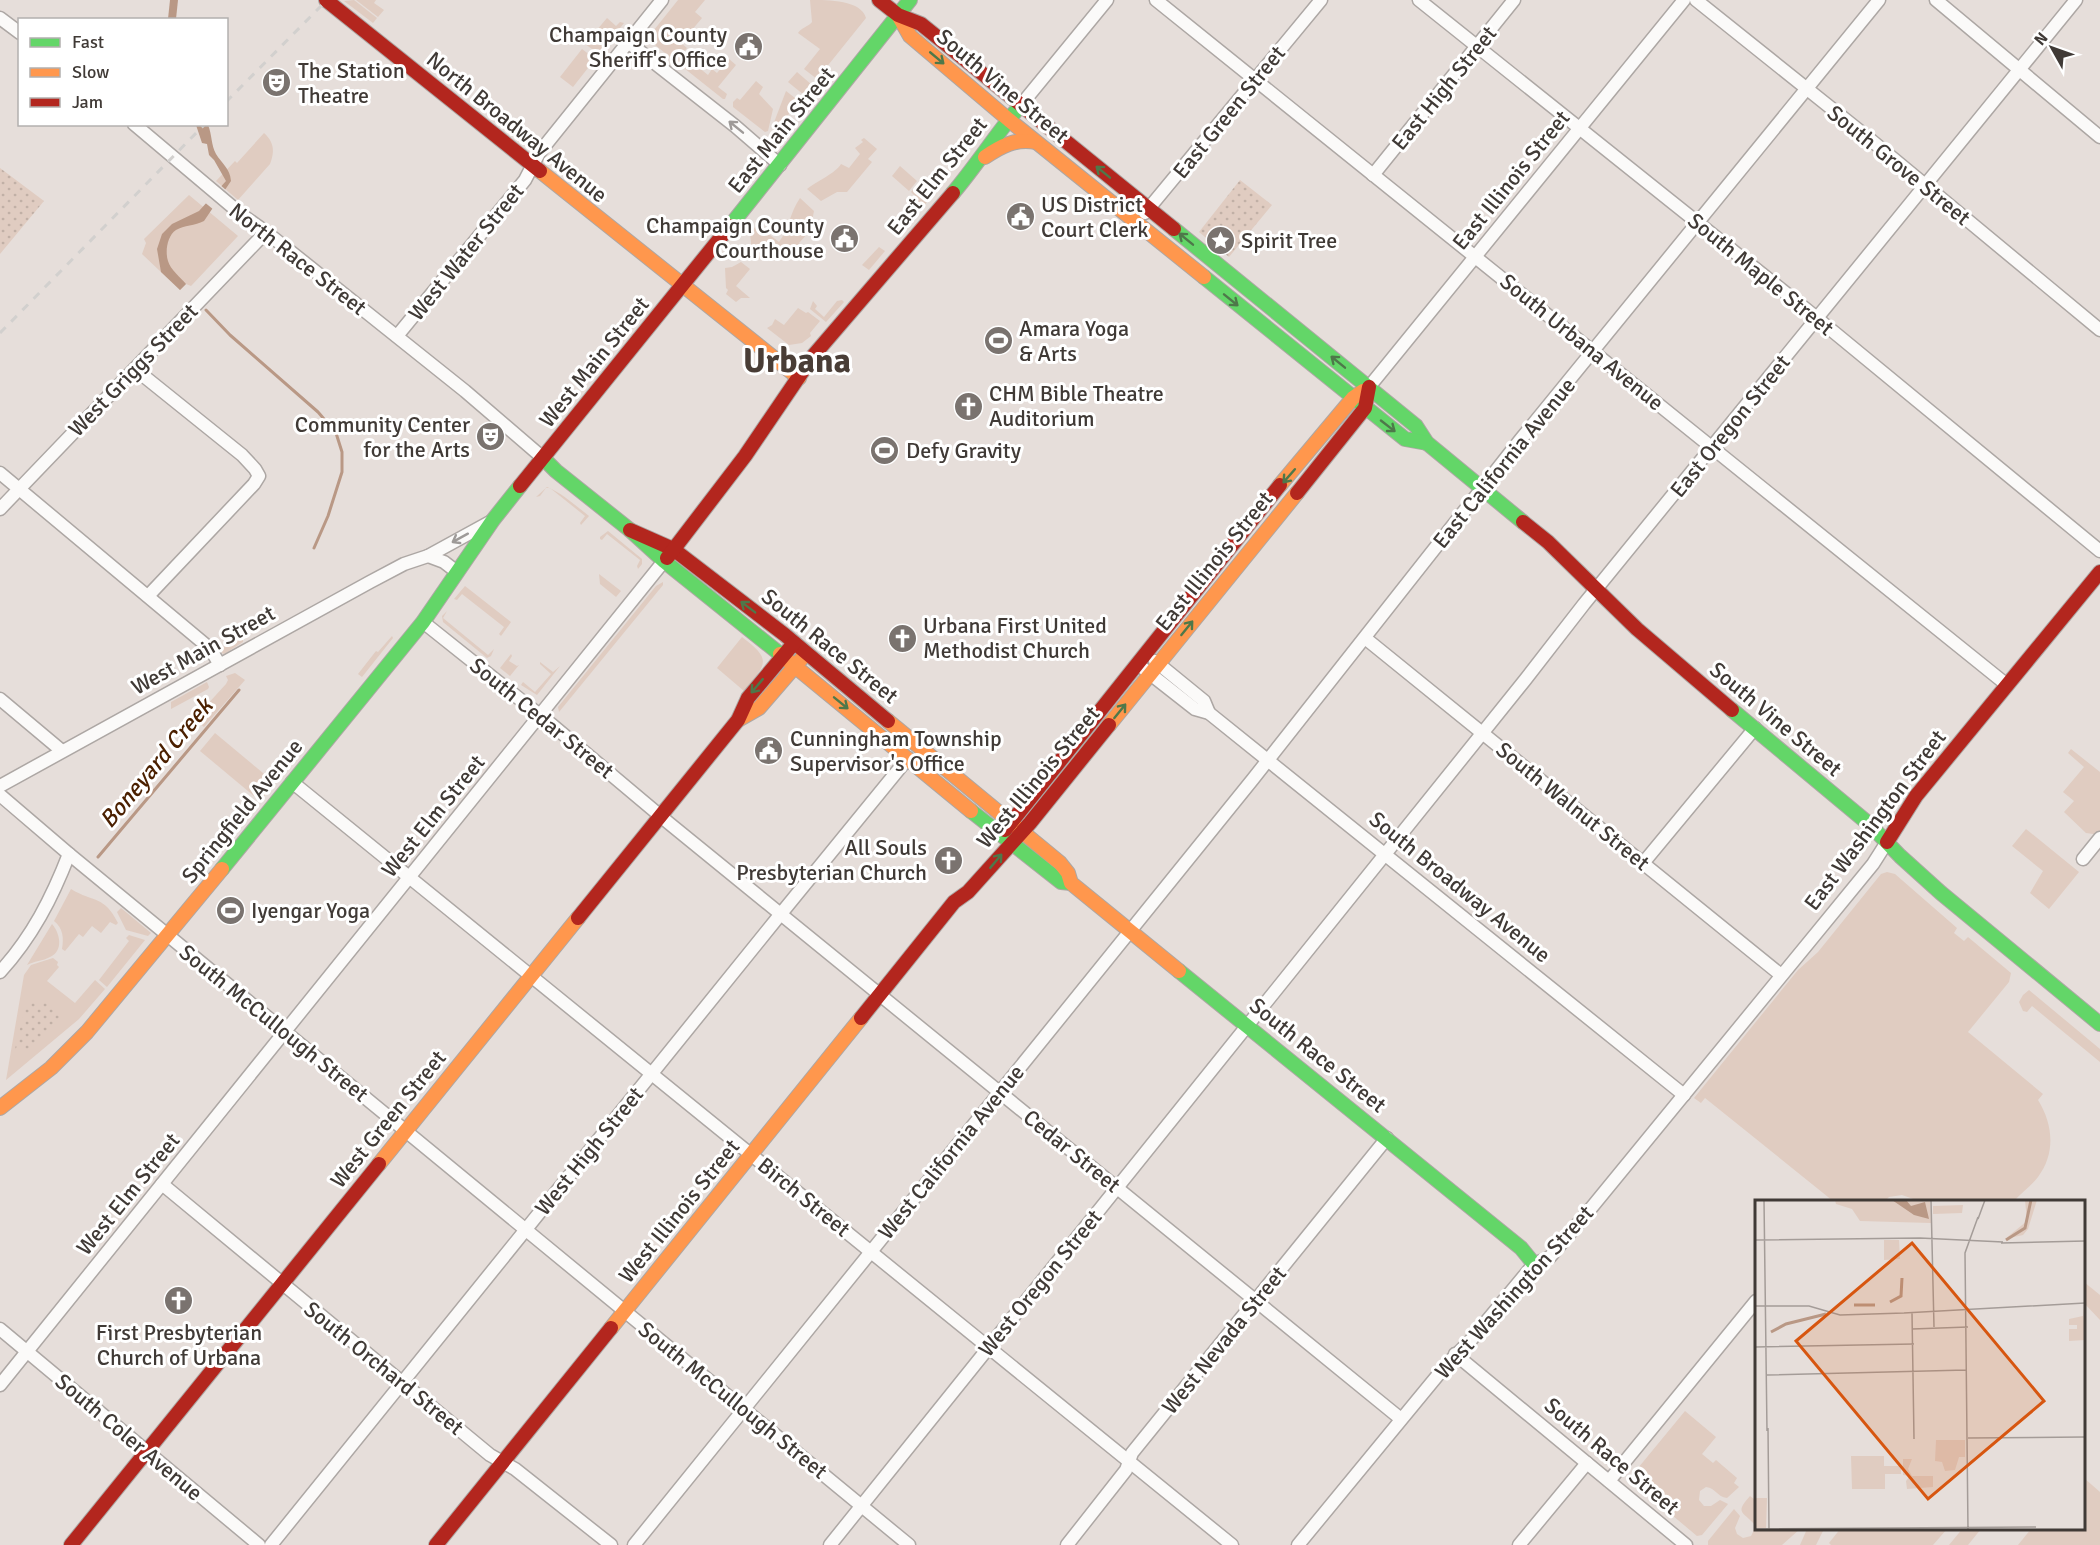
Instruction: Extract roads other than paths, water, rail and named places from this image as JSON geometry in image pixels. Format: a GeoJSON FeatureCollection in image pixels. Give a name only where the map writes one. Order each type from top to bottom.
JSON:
{"type":"FeatureCollection","features":[{"type":"Feature","properties":{"kind":"street","name":"North Broadway Avenue"},"geometry":{"type":"LineString","coordinates":[[326,0],[684,285]]}},
{"type":"Feature","properties":{"kind":"street","name":"West Water Street"},"geometry":{"type":"LineString","coordinates":[[397,336],[525,180],[539,153],[662,0]]}},
{"type":"Feature","properties":{"kind":"street"},"geometry":{"type":"LineString","coordinates":[[879,0],[898,15]]}},
{"type":"Feature","properties":{"kind":"street","name":"East Main Street"},"geometry":{"type":"LineString","coordinates":[[684,285],[910,0]]}},
{"type":"Feature","properties":{"kind":"street","name":"East Elm Street"},"geometry":{"type":"LineString","coordinates":[[799,378],[813,356],[981,160],[984,151],[1107,0]]}},
{"type":"Feature","properties":{"kind":"street","name":"South Urbana Avenue"},"geometry":{"type":"LineString","coordinates":[[1156,0],[2007,685]]}},
{"type":"Feature","properties":{"kind":"street","name":"East Green Street"},"geometry":{"type":"LineString","coordinates":[[1136,224],[1321,0]]}},
{"type":"Feature","properties":{"kind":"street","name":"South Maple Street"},"geometry":{"type":"LineString","coordinates":[[1419,0],[1817,319],[2100,551]]}},
{"type":"Feature","properties":{"kind":"street","name":"East High Street"},"geometry":{"type":"LineString","coordinates":[[1373,175],[1514,0]]}},
{"type":"Feature","properties":{"kind":"street","name":"East Illinois Street"},"geometry":{"type":"LineString","coordinates":[[1140,658],[1353,398],[1369,387],[1684,0]]}},
{"type":"Feature","properties":{"kind":"street","name":"South Grove Street"},"geometry":{"type":"LineString","coordinates":[[1696,0],[2100,330]]}},
{"type":"Feature","properties":{"kind":"street","name":"East California Avenue"},"geometry":{"type":"LineString","coordinates":[[1268,760],[1482,488],[1879,0]]}},
{"type":"Feature","properties":{"kind":"street"},"geometry":{"type":"LineString","coordinates":[[1936,0],[2100,137]]}},
{"type":"Feature","properties":{"kind":"street","name":"East Oregon Street"},"geometry":{"type":"LineString","coordinates":[[1386,854],[1597,588],[2076,0]]}},
{"type":"Feature","properties":{"kind":"street","name":"South Vine Street"},"geometry":{"type":"LineString","coordinates":[[898,15],[921,24],[1416,426],[1427,443],[1548,542],[1644,636],[1869,824],[1949,900],[2100,1024]]}},
{"type":"Feature","properties":{"kind":"street","name":"South Vine Street"},"geometry":{"type":"LineString","coordinates":[[898,15],[910,36],[1136,224],[1405,439],[1427,443]]}},
{"type":"Feature","properties":{"kind":"street"},"geometry":{"type":"LineString","coordinates":[[0,18],[18,32]]}},
{"type":"Feature","properties":{"kind":"street"},"geometry":{"type":"LineString","coordinates":[[628,42],[735,126],[780,165]]}},
{"type":"Feature","properties":{"kind":"street","name":"North Race Street"},"geometry":{"type":"LineString","coordinates":[[136,126],[242,215],[465,391]]}},
{"type":"Feature","properties":{"kind":"street"},"geometry":{"type":"LineString","coordinates":[[981,160],[1007,144],[1023,140],[1036,142]]}},
{"type":"Feature","properties":{"kind":"street","name":"West Griggs Street"},"geometry":{"type":"LineString","coordinates":[[0,509],[266,232]]}},
{"type":"Feature","properties":{"kind":"street"},"geometry":{"type":"LineString","coordinates":[[1200,274],[1211,260]]}},
{"type":"Feature","properties":{"kind":"street"},"geometry":{"type":"LineString","coordinates":[[684,285],[799,378]]}},
{"type":"Feature","properties":{"kind":"street","name":"West Main Street"},"geometry":{"type":"LineString","coordinates":[[0,786],[396,568],[428,555],[493,520],[684,285]]}},
{"type":"Feature","properties":{"kind":"street"},"geometry":{"type":"LineString","coordinates":[[1291,348],[1303,333]]}},
{"type":"Feature","properties":{"kind":"street"},"geometry":{"type":"LineString","coordinates":[[135,369],[242,455],[259,476],[148,596]]}},
{"type":"Feature","properties":{"kind":"street","name":"West Elm Street"},"geometry":{"type":"LineString","coordinates":[[0,1385],[664,561],[745,456],[799,378]]}},
{"type":"Feature","properties":{"kind":"street","name":"East Illinois Street"},"geometry":{"type":"LineString","coordinates":[[1154,668],[1365,408],[1369,387]]}},
{"type":"Feature","properties":{"kind":"street","name":"South Race Street"},"geometry":{"type":"LineString","coordinates":[[465,391],[556,471],[908,758],[928,777],[1061,882],[1071,883],[1131,929],[1521,1248],[1534,1264]]}},
{"type":"Feature","properties":{"kind":"street"},"geometry":{"type":"LineString","coordinates":[[1313,447],[1325,457]]}},
{"type":"Feature","properties":{"kind":"street"},"geometry":{"type":"LineString","coordinates":[[0,473],[211,650],[220,665]]}},
{"type":"Feature","properties":{"kind":"street","name":"Springfield Avenue"},"geometry":{"type":"LineString","coordinates":[[0,1108],[51,1068],[87,1032],[423,622],[493,520]]}},
{"type":"Feature","properties":{"kind":"street","name":"South Race Street"},"geometry":{"type":"LineString","coordinates":[[630,530],[673,549],[794,643],[1060,863],[1068,873],[1071,883]]}},
{"type":"Feature","properties":{"kind":"street"},"geometry":{"type":"LineString","coordinates":[[428,555],[444,562],[457,572]]}},
{"type":"Feature","properties":{"kind":"street","name":"East Washington Street"},"geometry":{"type":"LineString","coordinates":[[1684,1095],[1873,864],[1916,796],[2100,572]]}},
{"type":"Feature","properties":{"kind":"street","name":"South Cedar Street"},"geometry":{"type":"LineString","coordinates":[[423,622],[660,815]]}},
{"type":"Feature","properties":{"kind":"street","name":"South Walnut Street"},"geometry":{"type":"LineString","coordinates":[[1365,638],[1781,975]]}},
{"type":"Feature","properties":{"kind":"street","name":"West Green Street"},"geometry":{"type":"LineString","coordinates":[[71,1545],[738,720],[748,698],[794,643]]}},
{"type":"Feature","properties":{"kind":"street","name":"West Green Street"},"geometry":{"type":"LineString","coordinates":[[738,720],[759,708],[806,653]]}},
{"type":"Feature","properties":{"kind":"street","name":"South Broadway Avenue"},"geometry":{"type":"LineString","coordinates":[[1140,658],[1154,668],[1195,710],[1209,713],[1684,1095]]}},
{"type":"Feature","properties":{"kind":"street","name":"West Illinois Street"},"geometry":{"type":"LineString","coordinates":[[1007,838],[1011,822],[1140,658]]}},
{"type":"Feature","properties":{"kind":"street","name":"West Illinois Street"},"geometry":{"type":"LineString","coordinates":[[436,1545],[881,995],[954,902],[960,886],[1007,838],[1022,831],[1154,668]]}},
{"type":"Feature","properties":{"kind":"street"},"geometry":{"type":"LineString","coordinates":[[0,699],[62,752]]}},
{"type":"Feature","properties":{"kind":"street"},"geometry":{"type":"LineString","coordinates":[[1644,862],[1755,728]]}},
{"type":"Feature","properties":{"kind":"street","name":"West High Street"},"geometry":{"type":"LineString","coordinates":[[271,1545],[908,758]]}},
{"type":"Feature","properties":{"kind":"street","name":"West California Avenue"},"geometry":{"type":"LineString","coordinates":[[634,1545],[1268,760]]}},
{"type":"Feature","properties":{"kind":"street","name":"Birch Street"},"geometry":{"type":"LineString","coordinates":[[292,782],[1232,1545]]}},
{"type":"Feature","properties":{"kind":"street","name":"South McCullough Street"},"geometry":{"type":"LineString","coordinates":[[0,795],[909,1545]]}},
{"type":"Feature","properties":{"kind":"street","name":"Cedar Street"},"geometry":{"type":"LineString","coordinates":[[660,815],[1401,1419]]}},
{"type":"Feature","properties":{"kind":"street"},"geometry":{"type":"LineString","coordinates":[[2083,859],[2100,838]]}},
{"type":"Feature","properties":{"kind":"street"},"geometry":{"type":"LineString","coordinates":[[0,972],[29,936],[43,914],[69,854]]}},
{"type":"Feature","properties":{"kind":"street","name":"West Oregon Street"},"geometry":{"type":"LineString","coordinates":[[830,1545],[1386,854]]}},
{"type":"Feature","properties":{"kind":"street","name":"West Washington Street"},"geometry":{"type":"LineString","coordinates":[[1298,1545],[1455,1354],[1471,1340],[1534,1264],[1542,1262],[1553,1254],[1684,1095]]}},
{"type":"Feature","properties":{"kind":"street","name":"West Nevada Street"},"geometry":{"type":"LineString","coordinates":[[1066,1545],[1126,1470],[1132,1454],[1387,1138]]}},
{"type":"Feature","properties":{"kind":"street","name":"South Orchard Street"},"geometry":{"type":"LineString","coordinates":[[162,1185],[490,1455],[515,1469],[611,1545]]}},
{"type":"Feature","properties":{"kind":"street"},"geometry":{"type":"LineString","coordinates":[[1609,1481],[1755,1302]]}},
{"type":"Feature","properties":{"kind":"street","name":"South Coler Avenue"},"geometry":{"type":"LineString","coordinates":[[0,1329],[259,1545]]}},
{"type":"Feature","properties":{"kind":"street","name":"South Race Street"},"geometry":{"type":"LineString","coordinates":[[1455,1354],[1686,1545]]}},
{"type":"Feature","properties":{"kind":"street"},"geometry":{"type":"LineString","coordinates":[[1519,1545],[1587,1463]]}},
{"type":"Feature","properties":{"kind":"waterway","name":"Boneyard Creek"},"geometry":{"type":"LineString","coordinates":[[206,310],[230,335],[318,412],[336,433],[342,452],[342,472],[328,516],[314,548]]}},
{"type":"Feature","properties":{"kind":"waterway","name":"Boneyard Creek"},"geometry":{"type":"LineString","coordinates":[[98,857],[239,690]]}},
{"type":"Feature","properties":{"kind":"railway"},"geometry":{"type":"LineString","coordinates":[[228,100],[327,0]]}},
{"type":"Feature","properties":{"kind":"railway"},"geometry":{"type":"LineString","coordinates":[[0,333],[203,126]]}},
{"type":"Feature","properties":{"kind":"place","name":"Champaign County Sheriff's Office"},"geometry":{"type":"Point","coordinates":[748,47]}},
{"type":"Feature","properties":{"kind":"place","name":"The Station Theatre"},"geometry":{"type":"Point","coordinates":[277,83]}},
{"type":"Feature","properties":{"kind":"place","name":"US District Court Clerk"},"geometry":{"type":"Point","coordinates":[1020,217]}},
{"type":"Feature","properties":{"kind":"place","name":"Champaign County Courthouse"},"geometry":{"type":"Point","coordinates":[845,238]}},
{"type":"Feature","properties":{"kind":"place","name":"Spirit Tree"},"geometry":{"type":"Point","coordinates":[1220,240]}},
{"type":"Feature","properties":{"kind":"place","name":"Amara Yoga & Arts"},"geometry":{"type":"Point","coordinates":[998,341]}},
{"type":"Feature","properties":{"kind":"place","name":"CHM Bible Theatre Auditorium"},"geometry":{"type":"Point","coordinates":[968,406]}},
{"type":"Feature","properties":{"kind":"place","name":"Community Center for the Arts"},"geometry":{"type":"Point","coordinates":[491,437]}},
{"type":"Feature","properties":{"kind":"place","name":"Defy Gravity"},"geometry":{"type":"Point","coordinates":[885,450]}},
{"type":"Feature","properties":{"kind":"place","name":"Urbana First United Methodist Church"},"geometry":{"type":"Point","coordinates":[902,638]}},
{"type":"Feature","properties":{"kind":"place","name":"Cunningham Township Supervisor's Office"},"geometry":{"type":"Point","coordinates":[769,751]}},
{"type":"Feature","properties":{"kind":"place","name":"All Souls Presbyterian Church"},"geometry":{"type":"Point","coordinates":[948,860]}},
{"type":"Feature","properties":{"kind":"place","name":"Iyengar Yoga"},"geometry":{"type":"Point","coordinates":[230,910]}},
{"type":"Feature","properties":{"kind":"place","name":"First Presbyterian Church of Urbana"},"geometry":{"type":"Point","coordinates":[179,1300]}},
{"type":"Feature","properties":{"kind":"district","name":"Urbana"},"geometry":{"type":"Point","coordinates":[797,361]}}]}
